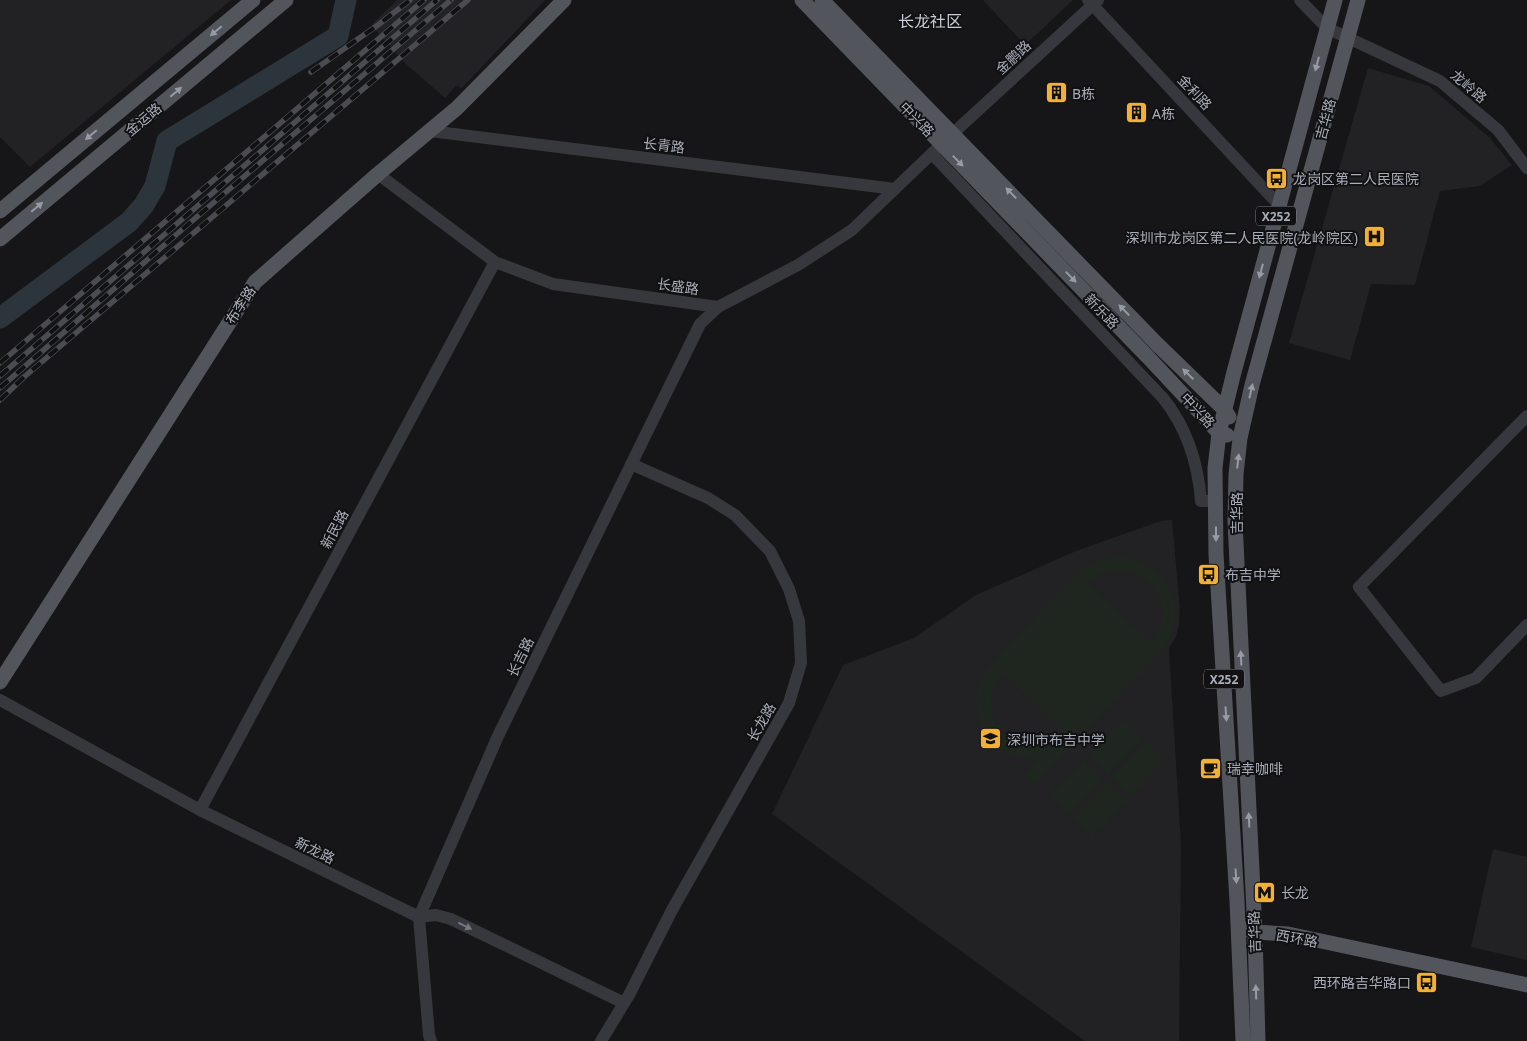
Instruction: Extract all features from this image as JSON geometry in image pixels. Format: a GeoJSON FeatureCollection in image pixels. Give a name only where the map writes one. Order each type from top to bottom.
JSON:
{"type":"FeatureCollection","features":[{"type":"Feature","properties":{"kind":"main road","name":"金运路"},"geometry":{"type":"LineString","coordinates":[[0,211],[253,0]]}},
{"type":"Feature","properties":{"kind":"main road","name":"金运路"},"geometry":{"type":"LineString","coordinates":[[0,239],[286,0]]}},
{"type":"Feature","properties":{"kind":"main road","name":"布李路"},"geometry":{"type":"LineString","coordinates":[[0,682],[254,282],[430,131],[484,81],[564,0]]}},
{"type":"Feature","properties":{"kind":"main road","name":"中兴路"},"geometry":{"type":"LineString","coordinates":[[802,0],[1147,356],[1219,433],[1240,438]]}},
{"type":"Feature","properties":{"kind":"main road","name":"中兴路"},"geometry":{"type":"LineString","coordinates":[[822,0],[1158,345],[1225,410],[1240,438]]}},
{"type":"Feature","properties":{"kind":"main road","name":"吉华路"},"geometry":{"type":"LineString","coordinates":[[1243,1041],[1239,926],[1216,554],[1215,468],[1219,433],[1335,0]]}},
{"type":"Feature","properties":{"kind":"main road","name":"吉华路"},"geometry":{"type":"LineString","coordinates":[[1258,1041],[1255,926],[1235,522],[1236,474],[1240,438],[1252,385],[1358,0]]}},
{"type":"Feature","properties":{"kind":"main road","name":"西环路"},"geometry":{"type":"LineString","coordinates":[[1239,926],[1307,929],[1527,977]]}},
{"type":"Feature","properties":{"kind":"main road","name":"西环路"},"geometry":{"type":"LineString","coordinates":[[1255,926],[1527,985]]}},
{"type":"Feature","properties":{"kind":"street"},"geometry":{"type":"LineString","coordinates":[[806,0],[946,140]]}},
{"type":"Feature","properties":{"kind":"street"},"geometry":{"type":"LineString","coordinates":[[817,0],[946,140]]}},
{"type":"Feature","properties":{"kind":"street","name":"龙岭路"},"geometry":{"type":"LineString","coordinates":[[1300,0],[1327,28],[1440,80],[1498,130],[1527,168]]}},
{"type":"Feature","properties":{"kind":"street","name":"金鹏路"},"geometry":{"type":"LineString","coordinates":[[946,140],[1093,2]]}},
{"type":"Feature","properties":{"kind":"street","name":"金利路"},"geometry":{"type":"LineString","coordinates":[[1093,2],[1279,205]]}},
{"type":"Feature","properties":{"kind":"street","name":"长青路"},"geometry":{"type":"LineString","coordinates":[[430,131],[895,189]]}},
{"type":"Feature","properties":{"kind":"street"},"geometry":{"type":"LineString","coordinates":[[718,307],[798,265],[852,230],[946,140]]}},
{"type":"Feature","properties":{"kind":"street","name":"新乐路"},"geometry":{"type":"LineString","coordinates":[[932,154],[1163,398],[1184,428],[1200,478],[1201,501],[1215,502]]}},
{"type":"Feature","properties":{"kind":"street","name":"长盛路"},"geometry":{"type":"LineString","coordinates":[[378,174],[495,262],[553,284],[718,307]]}},
{"type":"Feature","properties":{"kind":"street","name":"新民路"},"geometry":{"type":"LineString","coordinates":[[200,810],[495,262]]}},
{"type":"Feature","properties":{"kind":"street","name":"长吉路"},"geometry":{"type":"LineString","coordinates":[[431,1041],[419,917],[498,736],[631,464],[700,324],[718,307]]}},
{"type":"Feature","properties":{"kind":"street"},"geometry":{"type":"LineString","coordinates":[[1527,416],[1359,587],[1441,691],[1476,678],[1527,625]]}},
{"type":"Feature","properties":{"kind":"street","name":"长龙路"},"geometry":{"type":"LineString","coordinates":[[601,1041],[624,1003],[672,910],[790,703],[801,663],[799,620],[790,589],[770,551],[735,515],[708,498],[631,464]]}},
{"type":"Feature","properties":{"kind":"street","name":"新龙路"},"geometry":{"type":"LineString","coordinates":[[0,700],[200,810],[419,917],[436,915],[451,918],[624,1003]]}},
{"type":"Feature","properties":{"kind":"shaded area"},"geometry":{"type":"Polygon","coordinates":[[[0,0],[231,0],[30,167],[0,137],[0,0]]]}},
{"type":"Feature","properties":{"kind":"shaded area"},"geometry":{"type":"Polygon","coordinates":[[[397,0],[545,0],[462,88],[456,86],[445,98],[406,64],[371,25],[397,0]]]}},
{"type":"Feature","properties":{"kind":"shaded area"},"geometry":{"type":"Polygon","coordinates":[[[983,0],[1073,0],[1025,45],[983,0]]]}},
{"type":"Feature","properties":{"kind":"shaded area","name":"深圳市龙岗区第二人民医院(龙岭院区)"},"geometry":{"type":"Polygon","coordinates":[[[1368,68],[1429,86],[1490,138],[1512,165],[1480,186],[1440,191],[1415,285],[1371,284],[1350,360],[1289,343],[1368,68]]]}},
{"type":"Feature","properties":{"kind":"shaded area","name":"深圳市布吉中学"},"geometry":{"type":"Polygon","coordinates":[[[1172,520],[1180,609],[1176,636],[1169,648],[1181,846],[1179,1041],[1085,1041],[772,814],[843,665],[914,638],[976,595],[1076,551],[1161,521],[1172,520]]]}},
{"type":"Feature","properties":{"kind":"shaded area"},"geometry":{"type":"Polygon","coordinates":[[[1121,556],[1138,561],[1153,569],[1164,579],[1172,592],[1176,606],[1171,636],[1161,652],[1034,785],[1024,775],[1038,760],[1020,758],[1008,754],[993,743],[980,723],[977,699],[980,683],[992,663],[1068,582],[1088,565],[1096,561],[1121,556]],[[1121,570],[1103,573],[1088,583],[1151,643],[1162,619],[1159,597],[1154,588],[1145,580],[1121,570]],[[1002,673],[993,690],[991,706],[995,721],[1004,733],[1017,742],[1031,745],[1048,743],[1064,733],[1064,732],[1002,673]]]}},
{"type":"Feature","properties":{"kind":"shaded area"},"geometry":{"type":"Polygon","coordinates":[[[1123,720],[1142,739],[1108,774],[1089,756],[1123,720]]]}},
{"type":"Feature","properties":{"kind":"shaded area"},"geometry":{"type":"Polygon","coordinates":[[[1146,742],[1165,761],[1131,796],[1112,777],[1146,742]]]}},
{"type":"Feature","properties":{"kind":"shaded area"},"geometry":{"type":"Polygon","coordinates":[[[1084,761],[1103,779],[1069,814],[1050,796],[1084,761]]]}},
{"type":"Feature","properties":{"kind":"shaded area"},"geometry":{"type":"Polygon","coordinates":[[[1107,782],[1126,801],[1092,836],[1073,818],[1107,782]]]}},
{"type":"Feature","properties":{"kind":"shaded area"},"geometry":{"type":"Polygon","coordinates":[[[1493,849],[1527,857],[1527,960],[1471,947],[1493,849]]]}},
{"type":"Feature","properties":{"kind":"waterway"},"geometry":{"type":"LineString","coordinates":[[0,318],[129,222],[144,205],[155,186],[167,141],[338,36],[346,0]]}},
{"type":"Feature","properties":{"kind":"railway"},"geometry":{"type":"LineString","coordinates":[[311,72],[410,0]]}},
{"type":"Feature","properties":{"kind":"railway"},"geometry":{"type":"LineString","coordinates":[[0,363],[424,0]]}},
{"type":"Feature","properties":{"kind":"railway"},"geometry":{"type":"LineString","coordinates":[[0,376],[437,0]]}},
{"type":"Feature","properties":{"kind":"railway"},"geometry":{"type":"LineString","coordinates":[[0,388],[451,0]]}},
{"type":"Feature","properties":{"kind":"railway"},"geometry":{"type":"LineString","coordinates":[[0,400],[24,377],[468,0]]}},
{"type":"Feature","properties":{"kind":"place","name":"B栋"},"geometry":{"type":"Point","coordinates":[1056,93]}},
{"type":"Feature","properties":{"kind":"place","name":"A栋"},"geometry":{"type":"Point","coordinates":[1136,113]}},
{"type":"Feature","properties":{"kind":"place","name":"龙岗区第二人民医院"},"geometry":{"type":"Point","coordinates":[1277,178]}},
{"type":"Feature","properties":{"kind":"place","name":"深圳市龙岗区第二人民医院(龙岭院区)"},"geometry":{"type":"Point","coordinates":[1374,237]}},
{"type":"Feature","properties":{"kind":"place","name":"布吉中学"},"geometry":{"type":"Point","coordinates":[1209,574]}},
{"type":"Feature","properties":{"kind":"place","name":"深圳市布吉中学"},"geometry":{"type":"Point","coordinates":[991,739]}},
{"type":"Feature","properties":{"kind":"place","name":"瑞幸咖啡"},"geometry":{"type":"Point","coordinates":[1211,768]}},
{"type":"Feature","properties":{"kind":"place","name":"长龙"},"geometry":{"type":"Point","coordinates":[1265,892]}},
{"type":"Feature","properties":{"kind":"place","name":"西环路吉华路口"},"geometry":{"type":"Point","coordinates":[1427,982]}},
{"type":"Feature","properties":{"kind":"district","name":"长龙社区"},"geometry":{"type":"Point","coordinates":[930,21]}}]}
